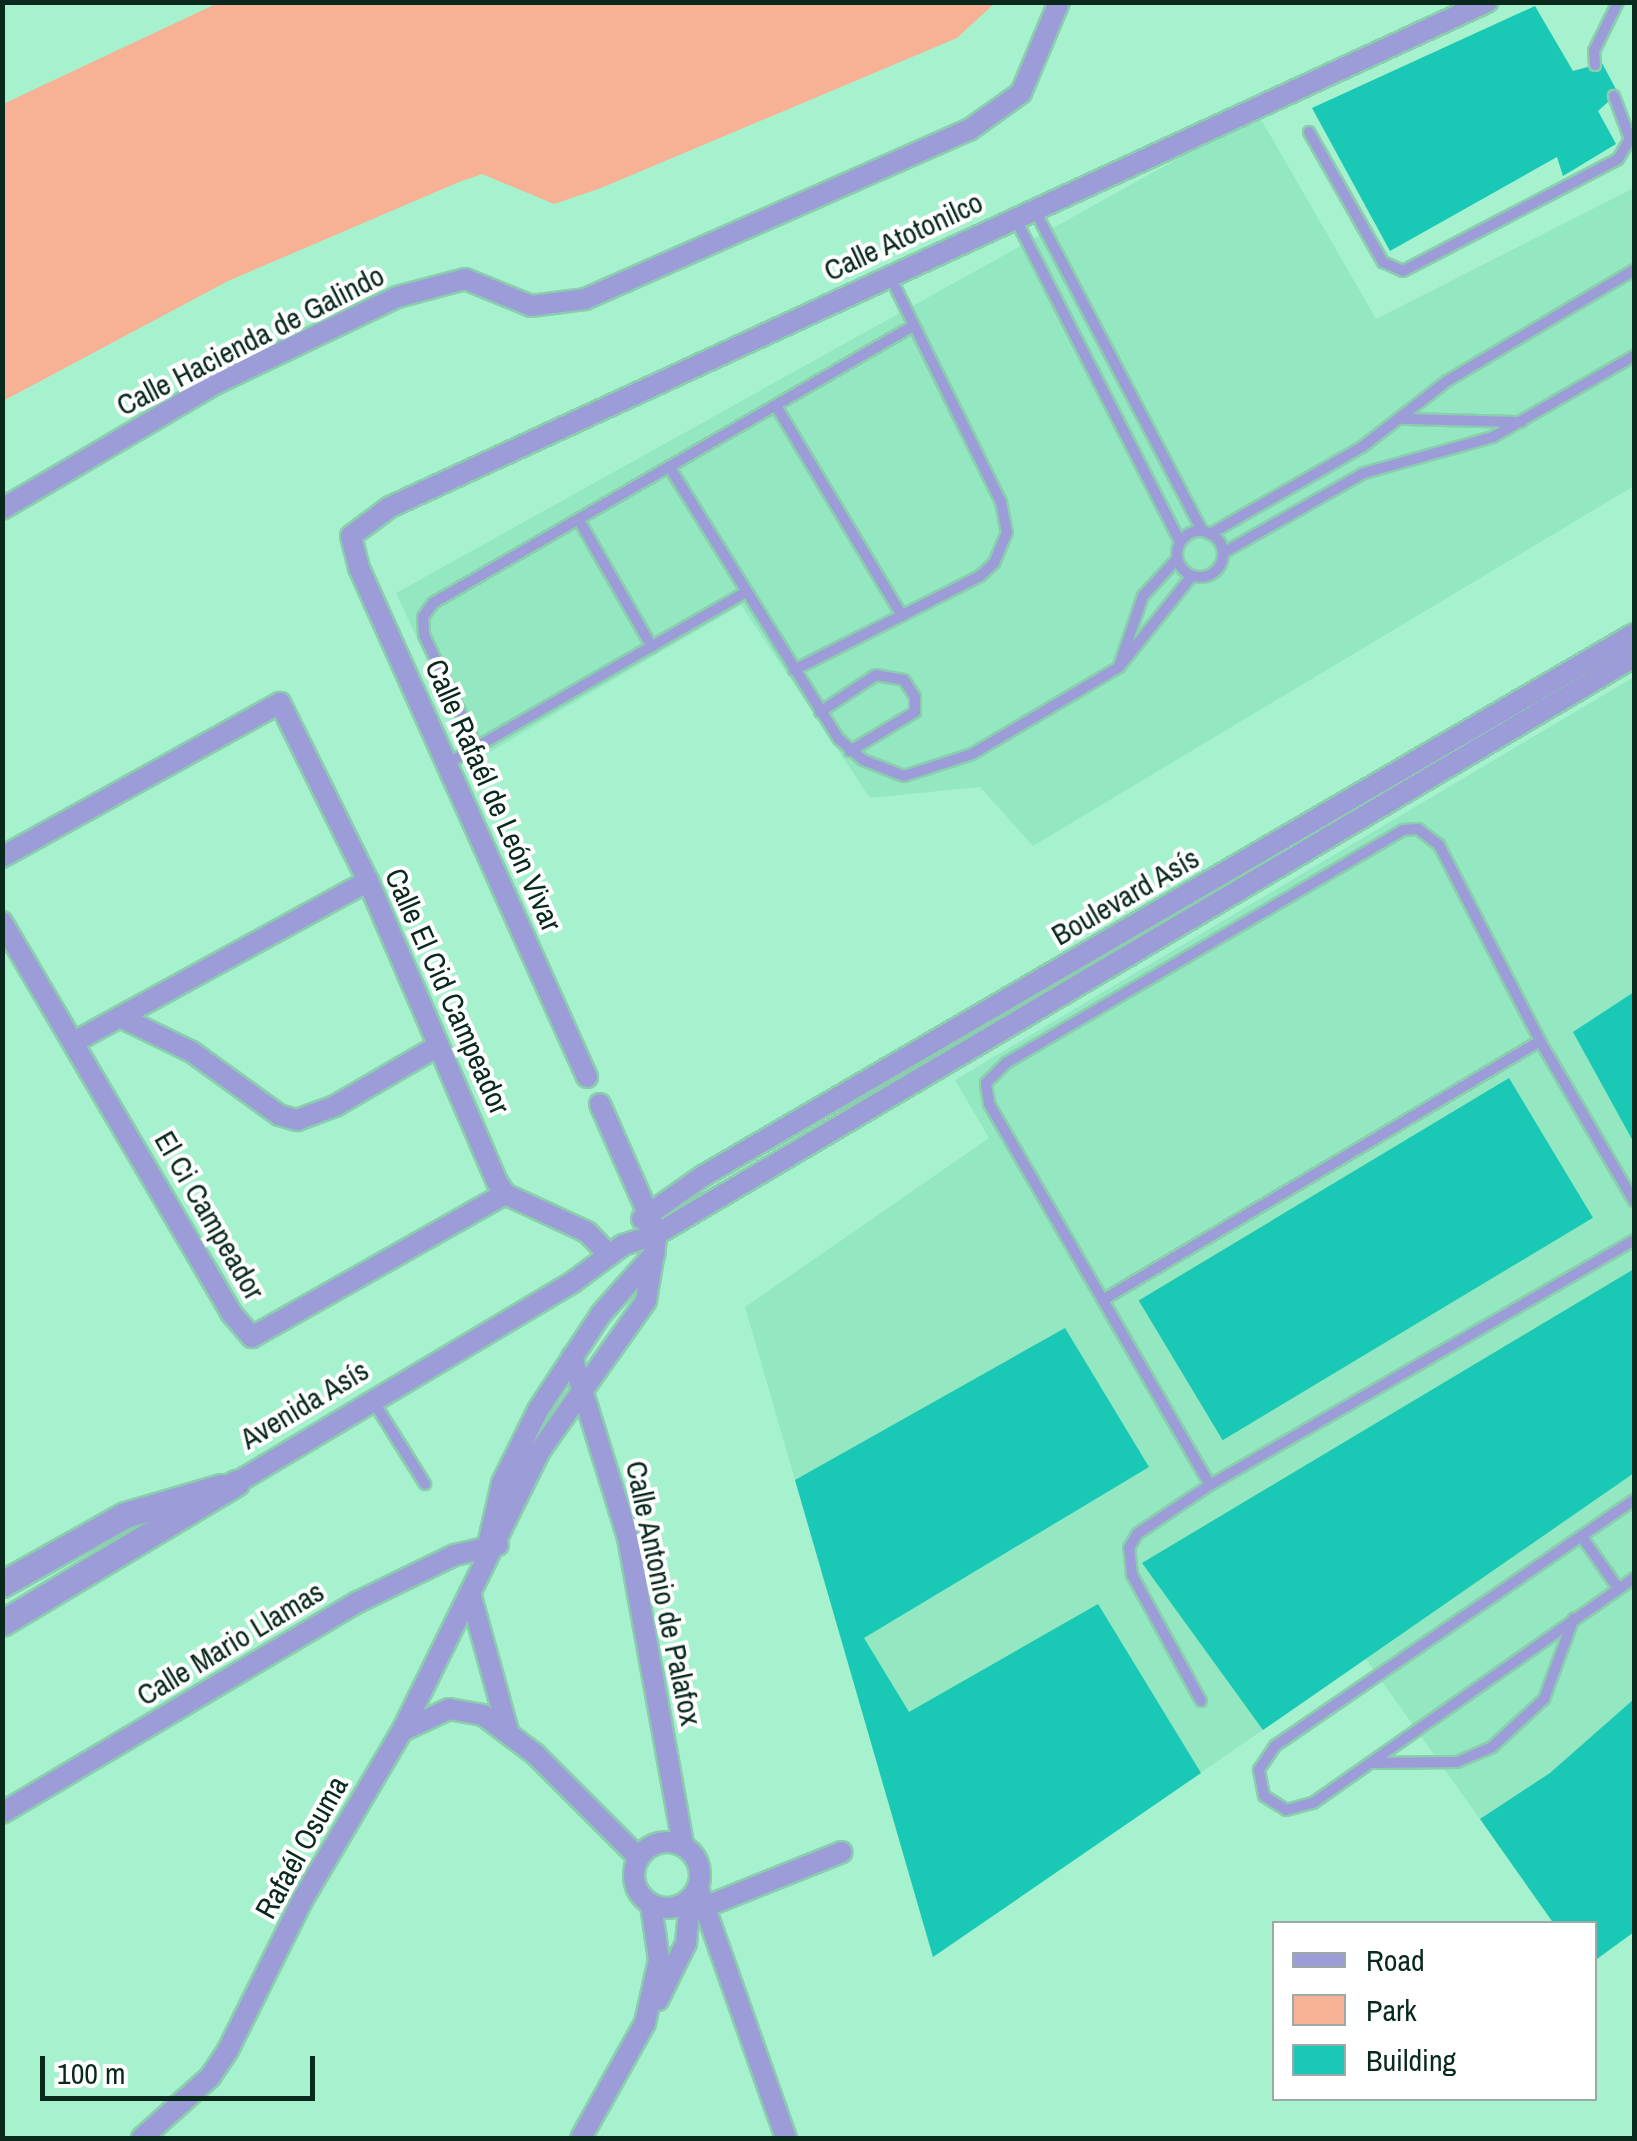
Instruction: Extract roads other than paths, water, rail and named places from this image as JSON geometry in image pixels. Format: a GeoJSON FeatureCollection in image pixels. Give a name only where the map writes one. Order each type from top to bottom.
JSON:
{"type":"FeatureCollection","features":[{"type":"Feature","properties":{"kind":"street","name":"Calle Hacienda de Galindo"},"geometry":{"type":"LineString","coordinates":[[922,147],[1011,86],[1046,2]]}},
{"type":"Feature","properties":{"kind":"street","name":"Calle Hacienda de Galindo"},"geometry":{"type":"LineString","coordinates":[[2,508],[215,384],[397,297],[465,279],[531,306],[585,300],[922,147],[969,130],[1021,94],[1059,2]]}},
{"type":"Feature","properties":{"kind":"street","name":"Calle Atotonilco"},"geometry":{"type":"LineString","coordinates":[[351,536],[390,507],[1455,10],[1487,2]]}},
{"type":"Feature","properties":{"kind":"street","name":"Calle Rafaél de León Vivar"},"geometry":{"type":"LineString","coordinates":[[351,536],[359,568],[588,1077]]}},
{"type":"Feature","properties":{"kind":"street","name":"Boulevard Asís"},"geometry":{"type":"LineString","coordinates":[[656,1244],[824,1135],[1634,634]]}},
{"type":"Feature","properties":{"kind":"street","name":"Boulevard Asís"},"geometry":{"type":"LineString","coordinates":[[647,1211],[940,1038],[1634,658]]}},
{"type":"Feature","properties":{"kind":"street","name":"Calle El Cid Campeador"},"geometry":{"type":"LineString","coordinates":[[2,856],[280,704],[368,882],[505,1194]]}},
{"type":"Feature","properties":{"kind":"street"},"geometry":{"type":"LineString","coordinates":[[76,1041],[368,882]]}},
{"type":"Feature","properties":{"kind":"street","name":"El Ci Campeador"},"geometry":{"type":"LineString","coordinates":[[2,922],[76,1041],[231,1313],[252,1337],[505,1194]]}},
{"type":"Feature","properties":{"kind":"street"},"geometry":{"type":"LineString","coordinates":[[120,1017],[192,1052],[279,1115],[297,1120],[335,1106],[438,1046]]}},
{"type":"Feature","properties":{"kind":"street"},"geometry":{"type":"LineString","coordinates":[[940,1038],[954,1058]]}},
{"type":"Feature","properties":{"kind":"street"},"geometry":{"type":"LineString","coordinates":[[600,1104],[647,1211],[656,1244]]}},
{"type":"Feature","properties":{"kind":"street"},"geometry":{"type":"LineString","coordinates":[[810,1114],[824,1135]]}},
{"type":"Feature","properties":{"kind":"street"},"geometry":{"type":"LineString","coordinates":[[505,1194],[616,1250]]}},
{"type":"Feature","properties":{"kind":"street","name":"Avenida Asís"},"geometry":{"type":"LineString","coordinates":[[2,1584],[125,1515],[236,1483],[616,1250],[647,1211]]}},
{"type":"Feature","properties":{"kind":"street","name":"Avenida Asís"},"geometry":{"type":"LineString","coordinates":[[616,1250],[656,1244]]}},
{"type":"Feature","properties":{"kind":"street","name":"Rafaél Osuma"},"geometry":{"type":"LineString","coordinates":[[489,1552],[515,1455],[572,1357],[656,1244]]}},
{"type":"Feature","properties":{"kind":"street","name":"Rafaél Osuma"},"geometry":{"type":"LineString","coordinates":[[142,2138],[210,2077],[228,2050],[304,1899],[402,1731],[539,1452],[646,1302],[656,1244]]}},
{"type":"Feature","properties":{"kind":"street","name":"Calle Antonio de Palafox"},"geometry":{"type":"LineString","coordinates":[[572,1357],[628,1538],[683,1845]]}},
{"type":"Feature","properties":{"kind":"street"},"geometry":{"type":"LineString","coordinates":[[2,1623],[236,1483]]}},
{"type":"Feature","properties":{"kind":"street","name":"Calle Mario Llamas"},"geometry":{"type":"LineString","coordinates":[[2,1813],[358,1602],[489,1552]]}},
{"type":"Feature","properties":{"kind":"street"},"geometry":{"type":"LineString","coordinates":[[470,1593],[508,1730]]}},
{"type":"Feature","properties":{"kind":"street"},"geometry":{"type":"LineString","coordinates":[[402,1731],[449,1709],[482,1715],[508,1730],[638,1857]]}},
{"type":"Feature","properties":{"kind":"street"},"geometry":{"type":"LineString","coordinates":[[581,2138],[645,2023],[686,1944],[698,1898],[699,1864],[683,1845],[658,1842],[638,1857],[634,1884],[651,1905],[659,1960],[645,2023]]}},
{"type":"Feature","properties":{"kind":"street"},"geometry":{"type":"LineString","coordinates":[[651,1905],[678,1907],[842,1852]]}},
{"type":"Feature","properties":{"kind":"street"},"geometry":{"type":"LineString","coordinates":[[698,1898],[786,2138]]}},
{"type":"Feature","properties":{"kind":"lane"},"geometry":{"type":"LineString","coordinates":[[1595,65],[1594,51],[1618,2]]}},
{"type":"Feature","properties":{"kind":"lane"},"geometry":{"type":"LineString","coordinates":[[1308,132],[1382,262],[1403,271],[1618,159],[1630,139],[1630,116],[1614,96]]}},
{"type":"Feature","properties":{"kind":"lane"},"geometry":{"type":"LineString","coordinates":[[1024,213],[1206,532],[1223,552]]}},
{"type":"Feature","properties":{"kind":"lane"},"geometry":{"type":"LineString","coordinates":[[1024,213],[1180,542],[1178,558],[1144,596],[1119,667]]}},
{"type":"Feature","properties":{"kind":"lane"},"geometry":{"type":"LineString","coordinates":[[1180,542],[1206,532],[1402,419],[1447,381],[1634,270]]}},
{"type":"Feature","properties":{"kind":"lane"},"geometry":{"type":"LineString","coordinates":[[794,670],[980,576],[994,563],[1007,533],[1001,502],[890,276]]}},
{"type":"Feature","properties":{"kind":"lane"},"geometry":{"type":"LineString","coordinates":[[477,748],[424,635],[423,617],[433,603],[913,326]]}},
{"type":"Feature","properties":{"kind":"lane"},"geometry":{"type":"LineString","coordinates":[[670,468],[820,712],[850,751],[883,770],[926,774],[972,754],[1119,667],[1192,576],[1214,573],[1223,552],[1364,473],[1418,453],[1469,447],[1522,422],[1634,356]]}},
{"type":"Feature","properties":{"kind":"lane"},"geometry":{"type":"LineString","coordinates":[[776,406],[902,616]]}},
{"type":"Feature","properties":{"kind":"lane"},"geometry":{"type":"LineString","coordinates":[[1120,417],[1138,408]]}},
{"type":"Feature","properties":{"kind":"lane"},"geometry":{"type":"LineString","coordinates":[[1402,419],[1522,422]]}},
{"type":"Feature","properties":{"kind":"lane"},"geometry":{"type":"LineString","coordinates":[[579,520],[652,647]]}},
{"type":"Feature","properties":{"kind":"lane"},"geometry":{"type":"LineString","coordinates":[[1178,558],[1192,576]]}},
{"type":"Feature","properties":{"kind":"lane"},"geometry":{"type":"LineString","coordinates":[[447,764],[746,592]]}},
{"type":"Feature","properties":{"kind":"lane"},"geometry":{"type":"LineString","coordinates":[[820,712],[876,676],[904,680],[915,697],[914,712],[850,751]]}},
{"type":"Feature","properties":{"kind":"lane"},"geometry":{"type":"LineString","coordinates":[[1210,1485],[1106,1298],[989,1103],[986,1084],[1006,1062],[1411,828],[1439,846],[1540,1041],[1634,1201]]}},
{"type":"Feature","properties":{"kind":"lane"},"geometry":{"type":"LineString","coordinates":[[1106,1298],[1540,1041]]}},
{"type":"Feature","properties":{"kind":"lane"},"geometry":{"type":"LineString","coordinates":[[1202,1701],[1127,1560],[1138,1534],[1210,1485],[1634,1240]]}},
{"type":"Feature","properties":{"kind":"lane"},"geometry":{"type":"LineString","coordinates":[[373,1400],[425,1484]]}},
{"type":"Feature","properties":{"kind":"lane"},"geometry":{"type":"LineString","coordinates":[[1634,1500],[1275,1746],[1259,1770],[1259,1784],[1275,1804],[1300,1810],[1634,1578]]}},
{"type":"Feature","properties":{"kind":"lane"},"geometry":{"type":"LineString","coordinates":[[1582,1537],[1618,1588]]}},
{"type":"Feature","properties":{"kind":"lane"},"geometry":{"type":"LineString","coordinates":[[1369,1764],[1458,1762],[1492,1747],[1544,1699],[1574,1617]]}}]}
